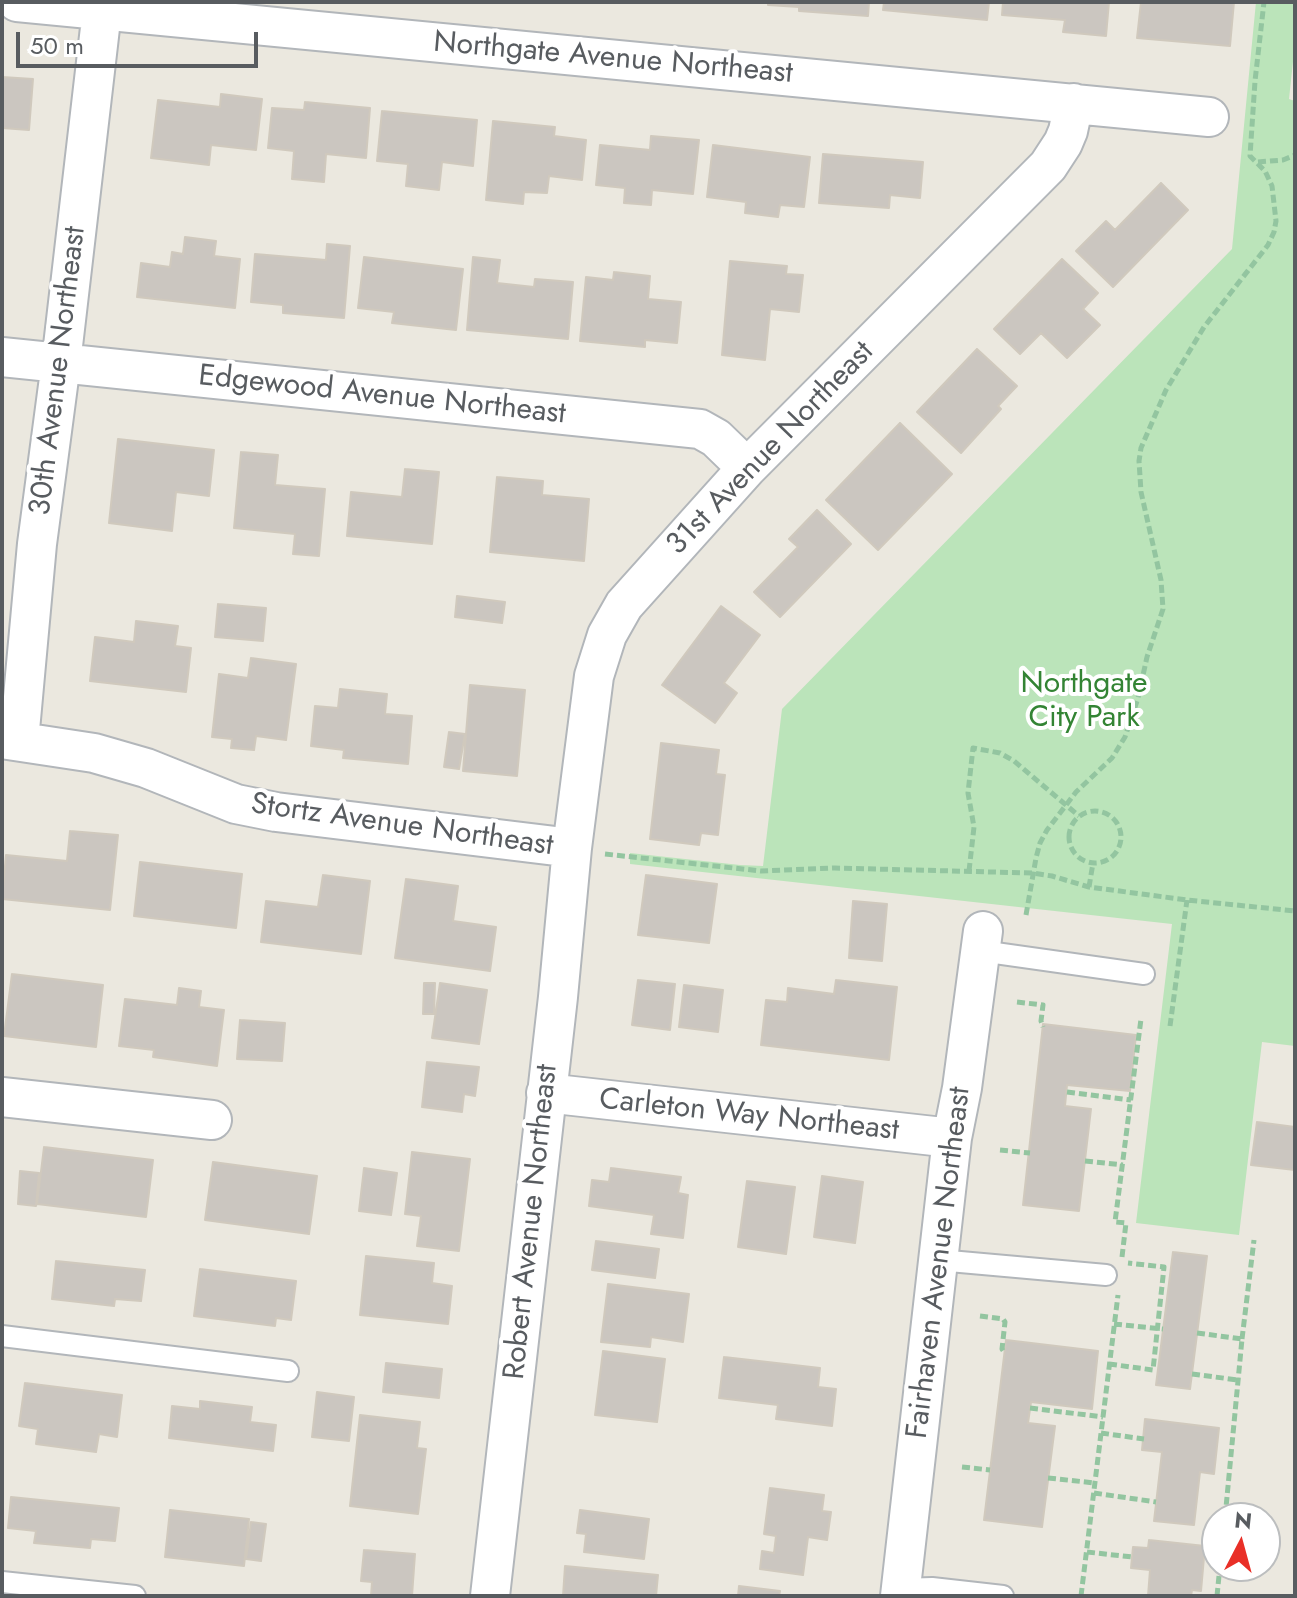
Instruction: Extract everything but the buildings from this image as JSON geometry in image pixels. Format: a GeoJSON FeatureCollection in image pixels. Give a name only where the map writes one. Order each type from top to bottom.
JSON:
{"type":"FeatureCollection","features":[{"type":"Feature","properties":{"kind":"street","name":"Northgate Avenue Northeast"},"geometry":{"type":"LineString","coordinates":[[17,2],[103,6],[1209,117]]}},
{"type":"Feature","properties":{"kind":"street","name":"30th Avenue Northeast"},"geometry":{"type":"LineString","coordinates":[[11,740],[61,363],[103,6]]}},
{"type":"Feature","properties":{"kind":"street","name":"31st Avenue Northeast"},"geometry":{"type":"LineString","coordinates":[[572,848],[594,676],[607,635],[624,605],[747,468],[1048,166],[1068,131],[1074,103]]}},
{"type":"Feature","properties":{"kind":"street","name":"Edgewood Avenue Northeast"},"geometry":{"type":"LineString","coordinates":[[2,357],[700,429],[716,438],[747,468]]}},
{"type":"Feature","properties":{"kind":"street","name":"Stortz Avenue Northeast"},"geometry":{"type":"LineString","coordinates":[[11,740],[94,753],[146,768],[214,797],[276,812],[572,848]]}},
{"type":"Feature","properties":{"kind":"street","name":"Robert Avenue Northeast"},"geometry":{"type":"LineString","coordinates":[[490,1596],[572,848]]}},
{"type":"Feature","properties":{"kind":"street","name":"Fairhaven Avenue Northeast"},"geometry":{"type":"LineString","coordinates":[[900,1593],[952,1138],[982,941]]}},
{"type":"Feature","properties":{"kind":"street","name":"Carleton Way Northeast"},"geometry":{"type":"LineString","coordinates":[[546,1093],[952,1138]]}},
{"type":"Feature","properties":{"kind":"street"},"geometry":{"type":"LineString","coordinates":[[2,1097],[212,1120]]}},
{"type":"Feature","properties":{"kind":"lane"},"geometry":{"type":"LineString","coordinates":[[982,941],[1144,974]]}},
{"type":"Feature","properties":{"kind":"lane"},"geometry":{"type":"LineString","coordinates":[[938,1260],[1106,1275]]}},
{"type":"Feature","properties":{"kind":"lane"},"geometry":{"type":"LineString","coordinates":[[2,1336],[288,1371]]}},
{"type":"Feature","properties":{"kind":"lane"},"geometry":{"type":"LineString","coordinates":[[2,1582],[135,1596]]}},
{"type":"Feature","properties":{"kind":"lane"},"geometry":{"type":"LineString","coordinates":[[900,1593],[932,1588],[1003,1596]]}},
{"type":"Feature","properties":{"kind":"path"},"geometry":{"type":"LineString","coordinates":[[1026,915],[1032,873],[1047,830],[1076,792],[1112,758],[1125,737],[1163,609],[1161,580],[1141,492],[1141,448],[1166,390],[1204,327],[1268,245],[1274,232],[1276,221],[1272,186],[1265,171],[1250,156],[1264,2]]}},
{"type":"Feature","properties":{"kind":"path"},"geometry":{"type":"LineString","coordinates":[[1257,162],[1283,160],[1295,155]]}},
{"type":"Feature","properties":{"kind":"path"},"geometry":{"type":"LineString","coordinates":[[969,871],[974,827],[968,793],[973,748],[1000,753],[1014,761],[1079,816]]}},
{"type":"Feature","properties":{"kind":"path"},"geometry":{"type":"LineString","coordinates":[[1093,811],[1115,819],[1122,833],[1114,856],[1093,863],[1081,859],[1071,847],[1070,830],[1079,816],[1093,811]]}},
{"type":"Feature","properties":{"kind":"path"},"geometry":{"type":"LineString","coordinates":[[572,848],[749,871],[835,868],[1032,873],[1089,887],[1295,911]]}},
{"type":"Feature","properties":{"kind":"path"},"geometry":{"type":"LineString","coordinates":[[1089,887],[1093,863]]}},
{"type":"Feature","properties":{"kind":"path"},"geometry":{"type":"LineString","coordinates":[[1170,1026],[1187,900]]}},
{"type":"Feature","properties":{"kind":"path"},"geometry":{"type":"LineString","coordinates":[[1017,1002],[1043,1005],[1043,1027]]}},
{"type":"Feature","properties":{"kind":"path"},"geometry":{"type":"LineString","coordinates":[[1109,1364],[1155,1370],[1160,1329],[1164,1267],[1122,1262],[1126,1223],[1115,1222],[1141,1019]]}},
{"type":"Feature","properties":{"kind":"path"},"geometry":{"type":"LineString","coordinates":[[1067,1092],[1131,1100]]}},
{"type":"Feature","properties":{"kind":"path"},"geometry":{"type":"LineString","coordinates":[[1000,1150],[1030,1153]]}},
{"type":"Feature","properties":{"kind":"path"},"geometry":{"type":"LineString","coordinates":[[1085,1161],[1123,1165]]}},
{"type":"Feature","properties":{"kind":"path"},"geometry":{"type":"LineString","coordinates":[[1227,1502],[1254,1240]]}},
{"type":"Feature","properties":{"kind":"path"},"geometry":{"type":"LineString","coordinates":[[1081,1596],[1118,1293]]}},
{"type":"Feature","properties":{"kind":"path"},"geometry":{"type":"LineString","coordinates":[[980,1316],[1003,1319],[1004,1352]]}},
{"type":"Feature","properties":{"kind":"path"},"geometry":{"type":"LineString","coordinates":[[1114,1324],[1160,1329]]}},
{"type":"Feature","properties":{"kind":"path"},"geometry":{"type":"LineString","coordinates":[[1197,1333],[1242,1339]]}},
{"type":"Feature","properties":{"kind":"path"},"geometry":{"type":"LineString","coordinates":[[1192,1374],[1238,1381]]}},
{"type":"Feature","properties":{"kind":"path"},"geometry":{"type":"LineString","coordinates":[[1030,1408],[1103,1417]]}},
{"type":"Feature","properties":{"kind":"path"},"geometry":{"type":"LineString","coordinates":[[1101,1433],[1144,1439]]}},
{"type":"Feature","properties":{"kind":"path"},"geometry":{"type":"LineString","coordinates":[[962,1467],[990,1470]]}},
{"type":"Feature","properties":{"kind":"path"},"geometry":{"type":"LineString","coordinates":[[1048,1478],[1095,1483]]}},
{"type":"Feature","properties":{"kind":"path"},"geometry":{"type":"LineString","coordinates":[[1094,1493],[1156,1502]]}},
{"type":"Feature","properties":{"kind":"path"},"geometry":{"type":"LineString","coordinates":[[1087,1552],[1132,1557]]}},
{"type":"Feature","properties":{"kind":"green space","name":"Northgate City Park"},"geometry":{"type":"Polygon","coordinates":[[[1256,2],[1295,2],[1295,43],[1289,99],[1295,101],[1295,1046],[1262,1042],[1239,1235],[1136,1223],[1172,924],[630,864],[630,853],[763,866],[782,709],[1232,249],[1256,2]]]}}]}
